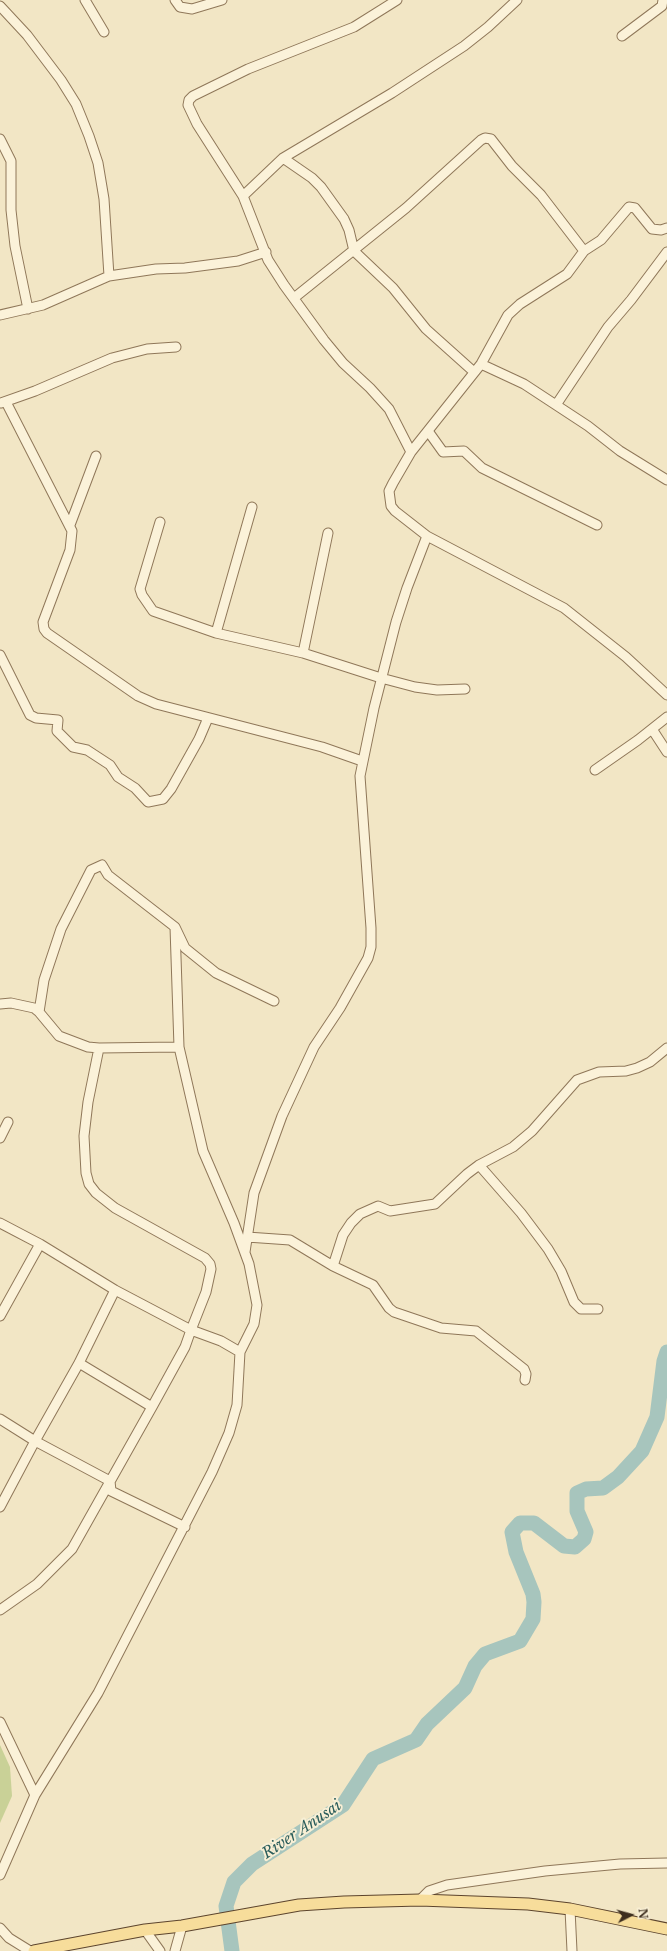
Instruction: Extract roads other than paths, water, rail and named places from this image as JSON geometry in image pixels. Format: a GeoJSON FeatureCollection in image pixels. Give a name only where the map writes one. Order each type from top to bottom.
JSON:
{"type":"FeatureCollection","features":[{"type":"Feature","properties":{"kind":"main road"},"geometry":{"type":"LineString","coordinates":[[34,1951],[145,1930],[182,1926],[299,1905],[420,1900],[528,1904],[570,1909],[667,1929]]}},
{"type":"Feature","properties":{"kind":"street"},"geometry":{"type":"LineString","coordinates":[[85,0],[104,32]]}},
{"type":"Feature","properties":{"kind":"street"},"geometry":{"type":"LineString","coordinates":[[175,0],[180,8],[192,9],[222,0]]}},
{"type":"Feature","properties":{"kind":"street"},"geometry":{"type":"LineString","coordinates":[[397,0],[354,27],[248,69],[193,96],[189,100],[189,110],[243,196],[266,252],[284,285],[324,340],[343,363],[370,388],[389,409],[411,452]]}},
{"type":"Feature","properties":{"kind":"street"},"geometry":{"type":"LineString","coordinates":[[243,196],[283,158],[385,98],[464,46],[488,27],[517,0]]}},
{"type":"Feature","properties":{"kind":"street"},"geometry":{"type":"LineString","coordinates":[[622,36],[662,6],[665,1]]}},
{"type":"Feature","properties":{"kind":"street"},"geometry":{"type":"LineString","coordinates":[[0,6],[27,35],[61,80],[76,104],[90,136],[98,162],[104,199],[109,276]]}},
{"type":"Feature","properties":{"kind":"street"},"geometry":{"type":"LineString","coordinates":[[294,298],[406,208],[481,140],[488,138],[491,139],[512,166],[541,195],[584,251]]}},
{"type":"Feature","properties":{"kind":"street"},"geometry":{"type":"LineString","coordinates":[[0,139],[11,161],[11,210],[15,246],[28,309]]}},
{"type":"Feature","properties":{"kind":"street"},"geometry":{"type":"LineString","coordinates":[[283,158],[312,178],[321,187],[344,219],[349,230],[354,251],[393,288],[426,329],[474,372]]}},
{"type":"Feature","properties":{"kind":"street"},"geometry":{"type":"LineString","coordinates":[[667,228],[661,230],[652,229],[635,208],[629,207],[601,240],[584,251],[566,274],[520,304],[508,315],[481,364],[411,452],[389,492],[395,511],[427,536],[564,608],[626,657],[667,695]]}},
{"type":"Feature","properties":{"kind":"street"},"geometry":{"type":"LineString","coordinates":[[0,315],[43,305],[109,276],[156,269],[186,268],[238,261],[266,252]]}},
{"type":"Feature","properties":{"kind":"street"},"geometry":{"type":"LineString","coordinates":[[556,406],[608,327],[631,300],[667,252]]}},
{"type":"Feature","properties":{"kind":"street"},"geometry":{"type":"LineString","coordinates":[[176,347],[147,349],[112,358],[3,403],[70,525],[72,538],[70,550],[43,622],[44,629],[138,696],[156,704],[322,748],[362,761]]}},
{"type":"Feature","properties":{"kind":"street"},"geometry":{"type":"LineString","coordinates":[[481,364],[524,384],[588,426],[620,451],[667,480]]}},
{"type":"Feature","properties":{"kind":"street"},"geometry":{"type":"LineString","coordinates":[[428,431],[443,452],[464,451],[482,468],[597,525]]}},
{"type":"Feature","properties":{"kind":"street"},"geometry":{"type":"LineString","coordinates":[[70,525],[96,456]]}},
{"type":"Feature","properties":{"kind":"street"},"geometry":{"type":"LineString","coordinates":[[216,633],[252,507]]}},
{"type":"Feature","properties":{"kind":"street"},"geometry":{"type":"LineString","coordinates":[[160,522],[140,589],[142,595],[153,611],[216,633],[303,653],[381,678],[415,687],[437,690],[465,689]]}},
{"type":"Feature","properties":{"kind":"street"},"geometry":{"type":"LineString","coordinates":[[303,653],[328,534]]}},
{"type":"Feature","properties":{"kind":"street"},"geometry":{"type":"LineString","coordinates":[[245,1253],[254,1193],[294,1088],[314,1047],[340,1008],[359,975],[368,958],[371,948],[360,785],[362,761],[381,678],[407,588],[427,536]]}},
{"type":"Feature","properties":{"kind":"street"},"geometry":{"type":"LineString","coordinates":[[0,655],[32,717],[58,720],[57,731],[73,747],[86,750],[110,765],[118,777],[135,788],[148,802],[160,801],[170,789],[199,739],[208,718]]}},
{"type":"Feature","properties":{"kind":"street"},"geometry":{"type":"LineString","coordinates":[[594,770],[667,717]]}},
{"type":"Feature","properties":{"kind":"street"},"geometry":{"type":"LineString","coordinates":[[652,729],[667,752]]}},
{"type":"Feature","properties":{"kind":"street"},"geometry":{"type":"LineString","coordinates":[[39,1012],[44,980],[61,929],[91,870],[96,866],[102,865],[108,875],[175,927],[185,948],[216,974],[274,1001]]}},
{"type":"Feature","properties":{"kind":"street"},"geometry":{"type":"LineString","coordinates":[[0,1875],[35,1795],[98,1693],[209,1479],[229,1433],[237,1405],[240,1352],[254,1324],[258,1305],[245,1253],[203,1151],[179,1046],[175,927]]}},
{"type":"Feature","properties":{"kind":"street"},"geometry":{"type":"LineString","coordinates":[[0,1004],[11,1003],[26,1006],[39,1012],[59,1036],[88,1047],[179,1046]]}},
{"type":"Feature","properties":{"kind":"street"},"geometry":{"type":"LineString","coordinates":[[0,1610],[37,1584],[72,1549],[185,1347],[206,1292],[211,1269],[210,1264],[205,1258],[115,1208],[96,1193],[89,1184],[86,1173],[84,1136],[88,1102],[100,1048]]}},
{"type":"Feature","properties":{"kind":"street"},"geometry":{"type":"LineString","coordinates":[[333,1266],[343,1235],[351,1222],[360,1214],[378,1206],[390,1211],[435,1204],[455,1184],[479,1165],[513,1147],[532,1131],[577,1080],[599,1072],[626,1071],[637,1068],[650,1062],[667,1048]]}},
{"type":"Feature","properties":{"kind":"street"},"geometry":{"type":"LineString","coordinates":[[0,1138],[8,1122]]}},
{"type":"Feature","properties":{"kind":"street"},"geometry":{"type":"LineString","coordinates":[[479,1165],[517,1207],[548,1249],[561,1271],[574,1302],[581,1309],[598,1309]]}},
{"type":"Feature","properties":{"kind":"street"},"geometry":{"type":"LineString","coordinates":[[0,1223],[40,1244],[115,1290],[191,1330],[221,1341],[240,1352]]}},
{"type":"Feature","properties":{"kind":"street"},"geometry":{"type":"LineString","coordinates":[[247,1237],[290,1240],[333,1266],[373,1285],[389,1308],[394,1312],[441,1328],[476,1331],[524,1369],[526,1374],[525,1380]]}},
{"type":"Feature","properties":{"kind":"street"},"geometry":{"type":"LineString","coordinates":[[0,1316],[40,1244]]}},
{"type":"Feature","properties":{"kind":"street"},"geometry":{"type":"LineString","coordinates":[[0,1508],[78,1363],[115,1290]]}},
{"type":"Feature","properties":{"kind":"street"},"geometry":{"type":"LineString","coordinates":[[78,1363],[152,1407]]}},
{"type":"Feature","properties":{"kind":"street"},"geometry":{"type":"LineString","coordinates":[[0,1419],[35,1441],[110,1481]]}},
{"type":"Feature","properties":{"kind":"street"},"geometry":{"type":"LineString","coordinates":[[110,1481],[112,1491],[185,1527]]}},
{"type":"Feature","properties":{"kind":"street"},"geometry":{"type":"LineString","coordinates":[[0,1722],[35,1795]]}},
{"type":"Feature","properties":{"kind":"street"},"geometry":{"type":"LineString","coordinates":[[420,1900],[429,1892],[447,1885],[477,1880],[552,1870],[620,1864],[667,1863]]}},
{"type":"Feature","properties":{"kind":"street"},"geometry":{"type":"LineString","coordinates":[[570,1909],[572,1951]]}},
{"type":"Feature","properties":{"kind":"street"},"geometry":{"type":"LineString","coordinates":[[174,1951],[182,1926]]}},
{"type":"Feature","properties":{"kind":"street"},"geometry":{"type":"LineString","coordinates":[[0,1928],[9,1938],[30,1951]]}},
{"type":"Feature","properties":{"kind":"street"},"geometry":{"type":"LineString","coordinates":[[145,1930],[160,1951]]}},
{"type":"Feature","properties":{"kind":"waterway","name":"River Anusai"},"geometry":{"type":"LineString","coordinates":[[232,1951],[226,1906],[234,1882],[252,1864],[343,1805],[373,1759],[416,1740],[427,1724],[465,1688],[475,1666],[485,1654],[520,1641],[533,1619],[534,1602],[533,1594],[516,1552],[512,1532],[520,1523],[534,1523],[564,1546],[575,1547],[584,1539],[586,1532],[577,1511],[577,1493],[586,1489],[603,1488],[618,1477],[642,1451],[657,1417],[664,1361],[667,1352]]}}]}
